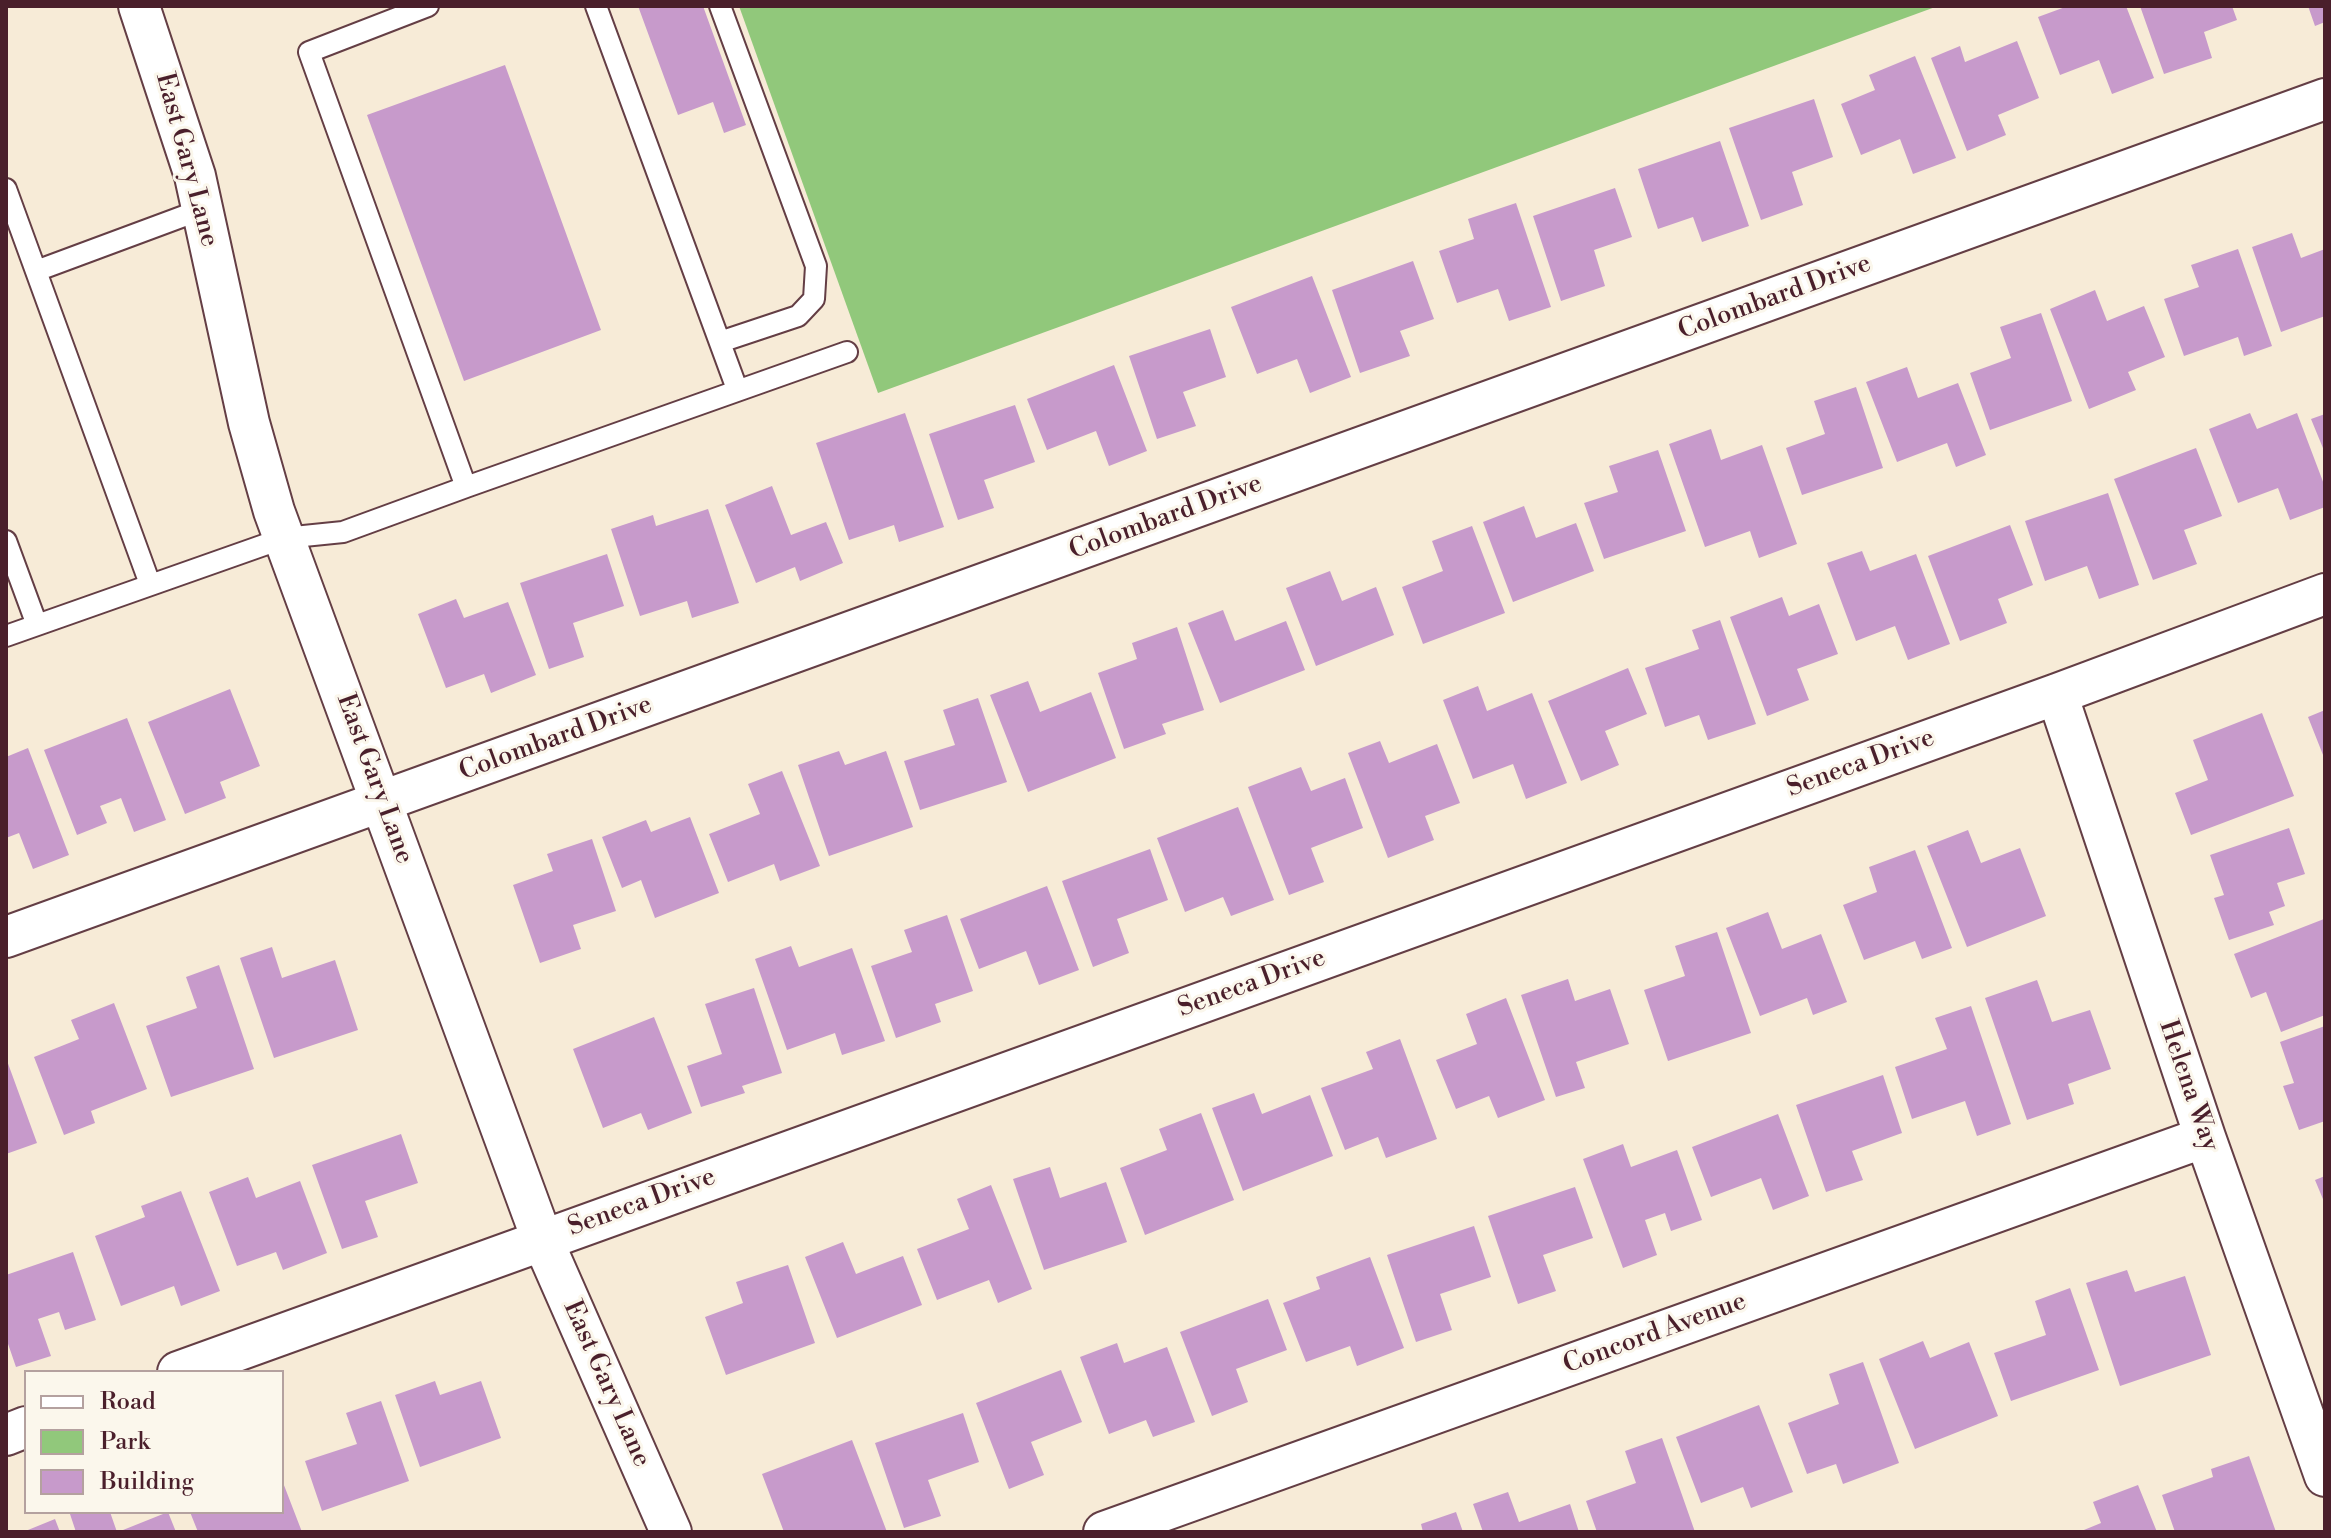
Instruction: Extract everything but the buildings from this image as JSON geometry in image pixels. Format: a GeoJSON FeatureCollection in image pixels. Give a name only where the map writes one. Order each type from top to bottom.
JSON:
{"type":"FeatureCollection","features":[{"type":"Feature","properties":{"kind":"street","name":"East Gary Lane"},"geometry":{"type":"LineString","coordinates":[[139,6],[166,80],[195,176],[249,423],[284,538],[542,1239],[671,1532]]}},
{"type":"Feature","properties":{"kind":"street","name":"Colombard Drive"},"geometry":{"type":"LineString","coordinates":[[6,937],[2325,99]]}},
{"type":"Feature","properties":{"kind":"street","name":"Seneca Drive"},"geometry":{"type":"LineString","coordinates":[[183,1370],[2057,694],[2325,594]]}},
{"type":"Feature","properties":{"kind":"street","name":"Helena Way"},"geometry":{"type":"LineString","coordinates":[[2057,694],[2205,1137],[2325,1476]]}},
{"type":"Feature","properties":{"kind":"street","name":"Concord Avenue"},"geometry":{"type":"LineString","coordinates":[[1104,1532],[2205,1137]]}},
{"type":"Feature","properties":{"kind":"lane"},"geometry":{"type":"LineString","coordinates":[[428,6],[309,52],[466,487]]}},
{"type":"Feature","properties":{"kind":"lane"},"geometry":{"type":"LineString","coordinates":[[596,6],[737,389]]}},
{"type":"Feature","properties":{"kind":"lane"},"geometry":{"type":"LineString","coordinates":[[720,6],[816,266],[814,299],[798,316],[720,342]]}},
{"type":"Feature","properties":{"kind":"lane"},"geometry":{"type":"LineString","coordinates":[[6,189],[150,584]]}},
{"type":"Feature","properties":{"kind":"lane"},"geometry":{"type":"LineString","coordinates":[[36,271],[203,209]]}},
{"type":"Feature","properties":{"kind":"lane"},"geometry":{"type":"LineString","coordinates":[[6,636],[284,538],[343,532],[847,352]]}},
{"type":"Feature","properties":{"kind":"lane"},"geometry":{"type":"LineString","coordinates":[[6,541],[37,625]]}},
{"type":"Feature","properties":{"kind":"green space"},"geometry":{"type":"Polygon","coordinates":[[[739,6],[1938,6],[878,393],[739,6]]]}}]}
